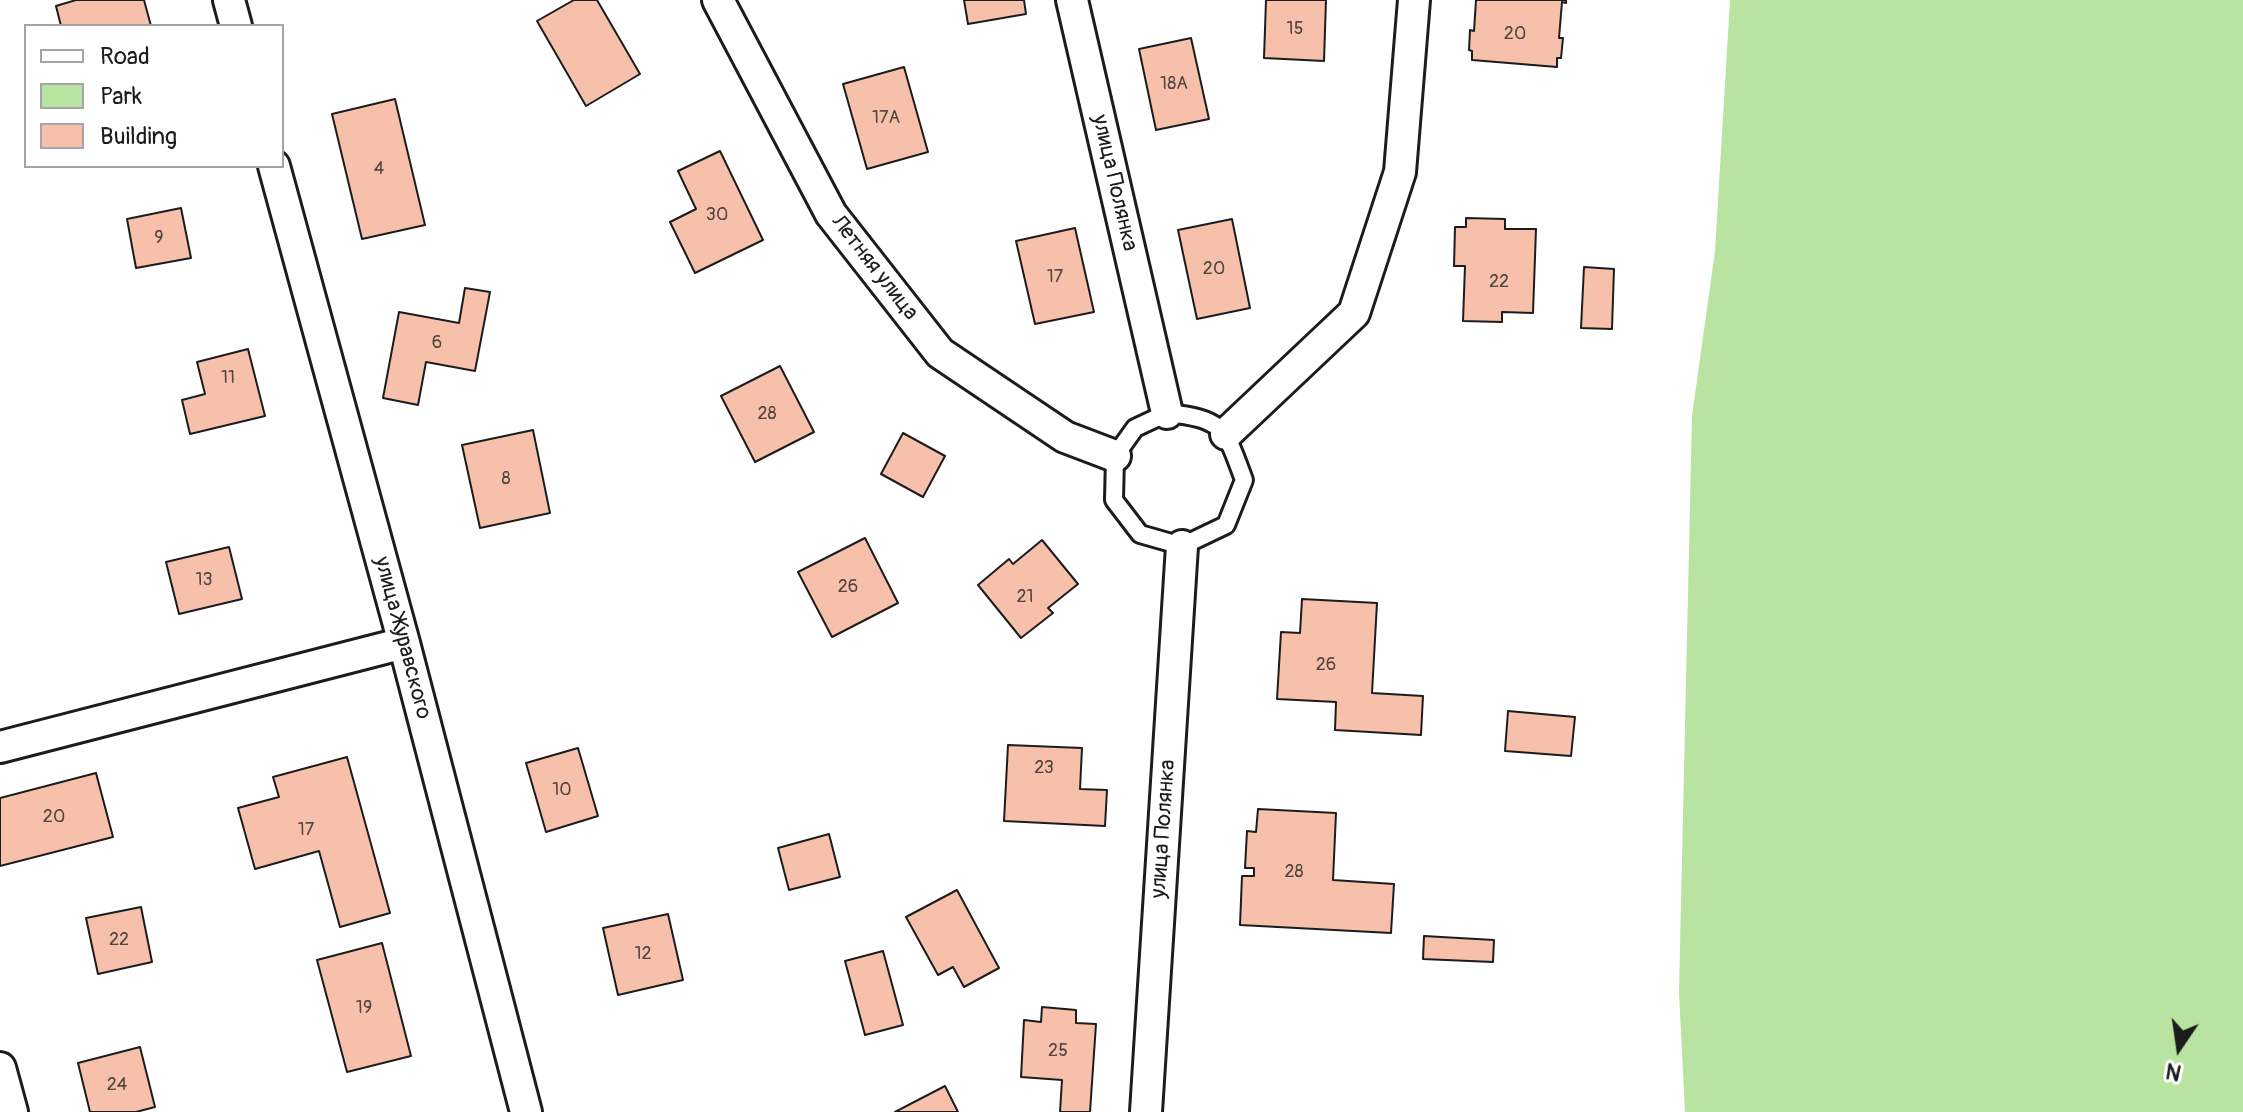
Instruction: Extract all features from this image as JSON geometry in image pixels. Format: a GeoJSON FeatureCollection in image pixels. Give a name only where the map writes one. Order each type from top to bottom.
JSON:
{"type":"FeatureCollection","features":[{"type":"Feature","properties":{"kind":"street"},"geometry":{"type":"LineString","coordinates":[[229,0],[235,24]]}},
{"type":"Feature","properties":{"kind":"street","name":"Летняя улица"},"geometry":{"type":"LineString","coordinates":[[718,0],[831,214],[940,353],[1065,437],[1115,456]]}},
{"type":"Feature","properties":{"kind":"street","name":"улица Полянка"},"geometry":{"type":"LineString","coordinates":[[1072,0],[1167,413]]}},
{"type":"Feature","properties":{"kind":"street"},"geometry":{"type":"LineString","coordinates":[[1226,434],[1354,313],[1400,172],[1414,0]]}},
{"type":"Feature","properties":{"kind":"street","name":"улица Журавского"},"geometry":{"type":"LineString","coordinates":[[275,168],[404,643],[526,1112]]}},
{"type":"Feature","properties":{"kind":"street","name":"улица Полянка"},"geometry":{"type":"LineString","coordinates":[[1146,1112],[1182,546]]}},
{"type":"Feature","properties":{"kind":"street"},"geometry":{"type":"LineString","coordinates":[[0,747],[404,643]]}},
{"type":"Feature","properties":{"kind":"street"},"geometry":{"type":"LineString","coordinates":[[0,1068],[12,1112]]}},
{"type":"Feature","properties":{"kind":"lane"},"geometry":{"type":"LineString","coordinates":[[1167,413],[1199,416],[1226,434],[1244,480],[1226,525],[1182,546],[1140,534],[1114,500],[1115,456],[1135,428],[1167,413]]}},
{"type":"Feature","properties":{"kind":"green space"},"geometry":{"type":"Polygon","coordinates":[[[1730,0],[2243,0],[2243,1112],[1685,1112],[1679,992],[1692,416],[1715,251],[1730,0]]]}},
{"type":"Feature","properties":{"kind":"building"},"geometry":{"type":"Polygon","coordinates":[[[76,0],[144,0],[150,24],[60,24],[56,6],[76,0]]]}},
{"type":"Feature","properties":{"kind":"building"},"geometry":{"type":"Polygon","coordinates":[[[574,0],[597,0],[640,74],[586,106],[537,21],[574,0]]]}},
{"type":"Feature","properties":{"kind":"building"},"geometry":{"type":"Polygon","coordinates":[[[964,0],[1024,0],[1026,14],[968,24],[964,0]]]}},
{"type":"Feature","properties":{"kind":"building"},"geometry":{"type":"Polygon","coordinates":[[[1266,0],[1326,0],[1324,61],[1264,58],[1266,0]]]}},
{"type":"Feature","properties":{"kind":"building"},"geometry":{"type":"Polygon","coordinates":[[[1476,0],[1566,0],[1566,3],[1562,2],[1559,38],[1563,38],[1557,67],[1472,60],[1470,30],[1474,31],[1476,0]]]}},
{"type":"Feature","properties":{"kind":"building"},"geometry":{"type":"Polygon","coordinates":[[[1191,38],[1209,119],[1156,130],[1139,49],[1191,38]]]}},
{"type":"Feature","properties":{"kind":"building"},"geometry":{"type":"Polygon","coordinates":[[[904,67],[928,152],[867,169],[843,84],[904,67]]]}},
{"type":"Feature","properties":{"kind":"building"},"geometry":{"type":"Polygon","coordinates":[[[395,99],[425,225],[362,239],[332,114],[395,99]]]}},
{"type":"Feature","properties":{"kind":"building"},"geometry":{"type":"Polygon","coordinates":[[[720,151],[763,240],[695,273],[670,222],[696,209],[678,171],[720,151]]]}},
{"type":"Feature","properties":{"kind":"building"},"geometry":{"type":"Polygon","coordinates":[[[181,208],[191,258],[136,268],[127,219],[181,208]]]}},
{"type":"Feature","properties":{"kind":"building"},"geometry":{"type":"Polygon","coordinates":[[[1466,218],[1505,219],[1505,229],[1536,229],[1533,313],[1502,312],[1502,322],[1463,321],[1465,266],[1454,266],[1455,227],[1466,227],[1466,218]]]}},
{"type":"Feature","properties":{"kind":"building"},"geometry":{"type":"Polygon","coordinates":[[[1232,219],[1250,308],[1197,319],[1178,230],[1232,219]]]}},
{"type":"Feature","properties":{"kind":"building"},"geometry":{"type":"Polygon","coordinates":[[[1075,228],[1094,312],[1035,324],[1016,241],[1075,228]]]}},
{"type":"Feature","properties":{"kind":"building"},"geometry":{"type":"Polygon","coordinates":[[[1584,267],[1614,269],[1612,329],[1581,328],[1584,267]]]}},
{"type":"Feature","properties":{"kind":"building"},"geometry":{"type":"Polygon","coordinates":[[[465,288],[490,292],[475,371],[426,362],[418,405],[383,398],[399,312],[459,323],[465,288]]]}},
{"type":"Feature","properties":{"kind":"building"},"geometry":{"type":"Polygon","coordinates":[[[248,349],[265,416],[190,434],[182,400],[205,394],[197,362],[248,349]]]}},
{"type":"Feature","properties":{"kind":"building"},"geometry":{"type":"Polygon","coordinates":[[[780,366],[814,432],[755,462],[721,396],[780,366]]]}},
{"type":"Feature","properties":{"kind":"building"},"geometry":{"type":"Polygon","coordinates":[[[533,430],[550,513],[480,528],[462,445],[533,430]]]}},
{"type":"Feature","properties":{"kind":"building"},"geometry":{"type":"Polygon","coordinates":[[[903,433],[945,456],[923,497],[881,474],[903,433]]]}},
{"type":"Feature","properties":{"kind":"building"},"geometry":{"type":"Polygon","coordinates":[[[865,538],[898,603],[832,637],[798,572],[865,538]]]}},
{"type":"Feature","properties":{"kind":"building"},"geometry":{"type":"Polygon","coordinates":[[[1042,540],[1078,584],[1048,608],[1053,613],[1021,638],[978,585],[1009,559],[1013,564],[1042,540]]]}},
{"type":"Feature","properties":{"kind":"building"},"geometry":{"type":"Polygon","coordinates":[[[229,547],[242,599],[179,614],[166,562],[229,547]]]}},
{"type":"Feature","properties":{"kind":"building"},"geometry":{"type":"Polygon","coordinates":[[[1302,599],[1377,603],[1372,693],[1423,696],[1421,735],[1335,730],[1336,702],[1277,699],[1281,632],[1300,633],[1302,599]]]}},
{"type":"Feature","properties":{"kind":"building"},"geometry":{"type":"Polygon","coordinates":[[[1508,711],[1575,717],[1571,756],[1505,751],[1508,711]]]}},
{"type":"Feature","properties":{"kind":"building"},"geometry":{"type":"Polygon","coordinates":[[[1008,745],[1082,748],[1080,789],[1107,790],[1105,826],[1004,821],[1008,745]]]}},
{"type":"Feature","properties":{"kind":"building"},"geometry":{"type":"Polygon","coordinates":[[[578,748],[598,816],[546,832],[526,763],[578,748]]]}},
{"type":"Feature","properties":{"kind":"building"},"geometry":{"type":"Polygon","coordinates":[[[347,757],[390,913],[340,927],[319,851],[255,869],[238,808],[279,797],[273,777],[347,757]]]}},
{"type":"Feature","properties":{"kind":"building"},"geometry":{"type":"Polygon","coordinates":[[[96,773],[113,837],[0,866],[0,798],[96,773]]]}},
{"type":"Feature","properties":{"kind":"building"},"geometry":{"type":"Polygon","coordinates":[[[1258,809],[1336,813],[1333,880],[1394,884],[1391,933],[1240,925],[1242,876],[1254,876],[1254,868],[1245,868],[1247,831],[1256,832],[1258,809]]]}},
{"type":"Feature","properties":{"kind":"building"},"geometry":{"type":"Polygon","coordinates":[[[829,834],[840,877],[789,890],[778,848],[829,834]]]}},
{"type":"Feature","properties":{"kind":"building"},"geometry":{"type":"Polygon","coordinates":[[[957,890],[999,968],[964,987],[953,967],[938,975],[906,917],[957,890]]]}},
{"type":"Feature","properties":{"kind":"building"},"geometry":{"type":"Polygon","coordinates":[[[141,907],[152,962],[98,974],[86,918],[141,907]]]}},
{"type":"Feature","properties":{"kind":"building"},"geometry":{"type":"Polygon","coordinates":[[[668,914],[683,980],[618,995],[603,928],[668,914]]]}},
{"type":"Feature","properties":{"kind":"building"},"geometry":{"type":"Polygon","coordinates":[[[1424,936],[1494,940],[1493,962],[1423,959],[1424,936]]]}},
{"type":"Feature","properties":{"kind":"building"},"geometry":{"type":"Polygon","coordinates":[[[382,943],[411,1056],[347,1072],[317,960],[382,943]]]}},
{"type":"Feature","properties":{"kind":"building"},"geometry":{"type":"Polygon","coordinates":[[[883,951],[903,1025],[865,1035],[845,961],[883,951]]]}},
{"type":"Feature","properties":{"kind":"building"},"geometry":{"type":"Polygon","coordinates":[[[1042,1007],[1076,1010],[1076,1023],[1096,1024],[1090,1112],[1060,1112],[1062,1080],[1021,1077],[1024,1020],[1041,1022],[1042,1007]]]}},
{"type":"Feature","properties":{"kind":"building"},"geometry":{"type":"Polygon","coordinates":[[[140,1047],[155,1107],[136,1112],[90,1112],[78,1063],[140,1047]]]}},
{"type":"Feature","properties":{"kind":"building"},"geometry":{"type":"Polygon","coordinates":[[[945,1086],[958,1112],[895,1112],[945,1086]]]}}]}
